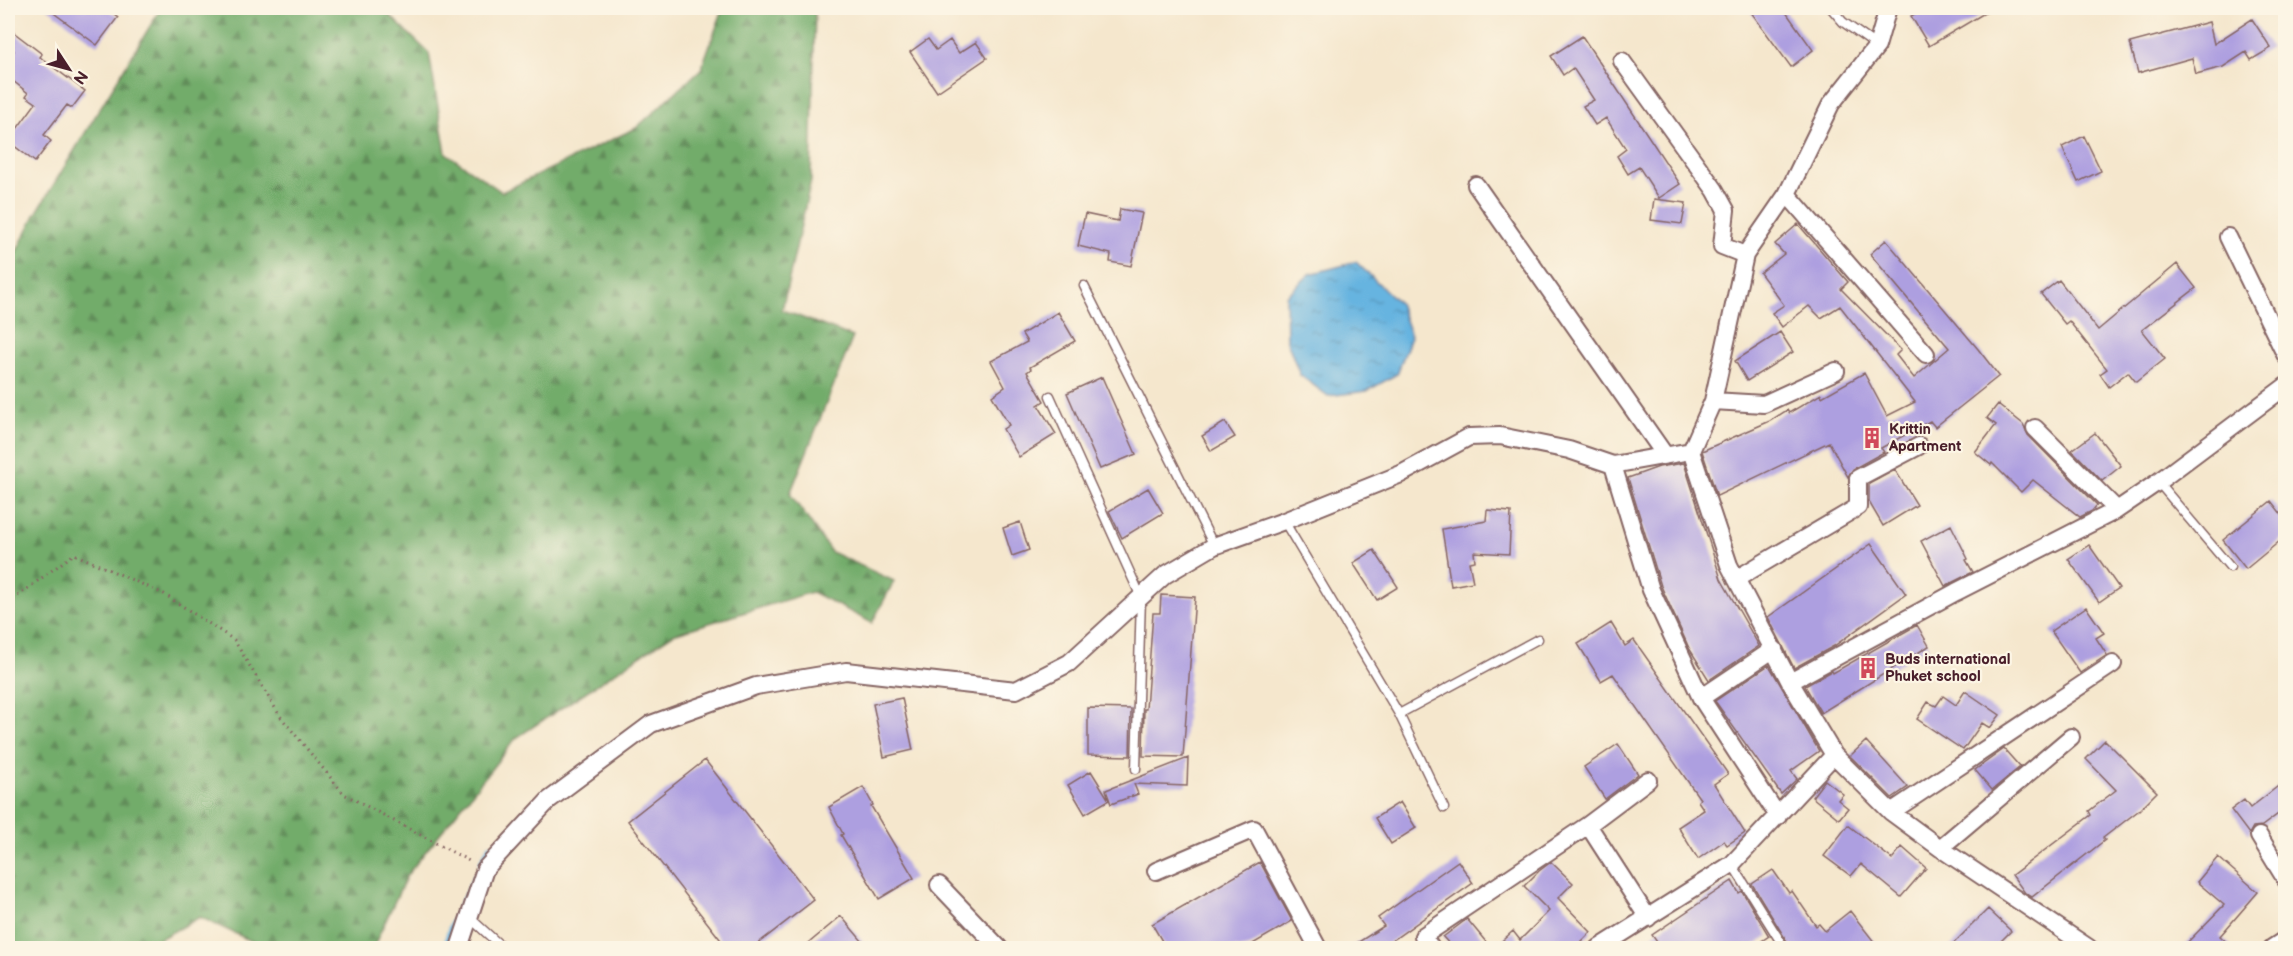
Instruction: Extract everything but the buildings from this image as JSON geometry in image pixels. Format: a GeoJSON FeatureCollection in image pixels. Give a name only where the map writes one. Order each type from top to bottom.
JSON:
{"type":"FeatureCollection","features":[{"type":"Feature","properties":{"kind":"street"},"geometry":{"type":"LineString","coordinates":[[1888,8],[1877,46],[1831,104],[1787,194],[1745,255],[1713,401],[1691,451],[1729,565],[1790,682],[1834,755],[1891,812],[1940,848],[2090,948]]}},
{"type":"Feature","properties":{"kind":"street"},"geometry":{"type":"LineString","coordinates":[[1622,61],[1721,200],[1726,210],[1722,246],[1745,255]]}},
{"type":"Feature","properties":{"kind":"street"},"geometry":{"type":"LineString","coordinates":[[1476,186],[1665,455]]}},
{"type":"Feature","properties":{"kind":"street"},"geometry":{"type":"LineString","coordinates":[[1787,194],[1926,354]]}},
{"type":"Feature","properties":{"kind":"street"},"geometry":{"type":"LineString","coordinates":[[2228,237],[2284,350]]}},
{"type":"Feature","properties":{"kind":"street"},"geometry":{"type":"LineString","coordinates":[[1713,401],[1764,404],[1836,371]]}},
{"type":"Feature","properties":{"kind":"street"},"geometry":{"type":"LineString","coordinates":[[1790,682],[1956,592],[2117,510],[2286,386]]}},
{"type":"Feature","properties":{"kind":"street"},"geometry":{"type":"LineString","coordinates":[[2035,428],[2117,510]]}},
{"type":"Feature","properties":{"kind":"street"},"geometry":{"type":"LineString","coordinates":[[459,948],[485,869],[549,800],[651,724],[756,686],[846,670],[1016,690],[1069,663],[1165,575],[1214,546],[1284,521],[1401,474],[1469,437],[1500,436],[1569,450],[1614,465],[1691,451]]}},
{"type":"Feature","properties":{"kind":"street"},"geometry":{"type":"LineString","coordinates":[[1736,579],[1858,507],[1858,478],[1919,446]]}},
{"type":"Feature","properties":{"kind":"street"},"geometry":{"type":"LineString","coordinates":[[1614,465],[1651,590],[1701,698],[1778,816]]}},
{"type":"Feature","properties":{"kind":"street"},"geometry":{"type":"LineString","coordinates":[[1701,698],[1774,649]]}},
{"type":"Feature","properties":{"kind":"street"},"geometry":{"type":"LineString","coordinates":[[1891,812],[2113,664]]}},
{"type":"Feature","properties":{"kind":"street"},"geometry":{"type":"LineString","coordinates":[[1940,848],[2071,737]]}},
{"type":"Feature","properties":{"kind":"street"},"geometry":{"type":"LineString","coordinates":[[1599,948],[1732,864],[1834,755]]}},
{"type":"Feature","properties":{"kind":"street"},"geometry":{"type":"LineString","coordinates":[[1431,948],[1423,936],[1588,825],[1648,780]]}},
{"type":"Feature","properties":{"kind":"street"},"geometry":{"type":"LineString","coordinates":[[1588,825],[1648,918]]}},
{"type":"Feature","properties":{"kind":"street"},"geometry":{"type":"LineString","coordinates":[[1156,871],[1254,829],[1318,948]]}},
{"type":"Feature","properties":{"kind":"street"},"geometry":{"type":"LineString","coordinates":[[2259,836],[2286,880]]}},
{"type":"Feature","properties":{"kind":"street"},"geometry":{"type":"LineString","coordinates":[[939,885],[999,948]]}},
{"type":"Feature","properties":{"kind":"street"},"geometry":{"type":"LineString","coordinates":[[2272,948],[2286,939]]}},
{"type":"Feature","properties":{"kind":"lane"},"geometry":{"type":"LineString","coordinates":[[1831,8],[1843,22],[1877,46]]}},
{"type":"Feature","properties":{"kind":"lane"},"geometry":{"type":"LineString","coordinates":[[1084,286],[1214,546]]}},
{"type":"Feature","properties":{"kind":"lane"},"geometry":{"type":"LineString","coordinates":[[1050,396],[1141,597],[1136,769]]}},
{"type":"Feature","properties":{"kind":"lane"},"geometry":{"type":"LineString","coordinates":[[2158,482],[2230,567]]}},
{"type":"Feature","properties":{"kind":"lane"},"geometry":{"type":"LineString","coordinates":[[1284,521],[1399,714],[1444,808]]}},
{"type":"Feature","properties":{"kind":"lane"},"geometry":{"type":"LineString","coordinates":[[1399,714],[1538,639]]}},
{"type":"Feature","properties":{"kind":"lane"},"geometry":{"type":"LineString","coordinates":[[1732,864],[1782,944]]}},
{"type":"Feature","properties":{"kind":"lane"},"geometry":{"type":"LineString","coordinates":[[469,917],[503,948]]}},
{"type":"Feature","properties":{"kind":"path"},"geometry":{"type":"LineString","coordinates":[[8,603],[74,554],[164,594],[234,640],[280,716],[344,794],[455,853]]}},
{"type":"Feature","properties":{"kind":"green space"},"geometry":{"type":"Polygon","coordinates":[[[161,8],[382,8],[429,53],[446,153],[502,192],[636,128],[701,69],[723,9],[815,8],[811,181],[782,310],[853,337],[790,494],[831,552],[894,581],[872,623],[812,592],[673,634],[516,738],[407,875],[373,948],[266,948],[200,917],[143,948],[8,948],[8,268],[35,215],[161,8]]]}},
{"type":"Feature","properties":{"kind":"water"},"geometry":{"type":"Polygon","coordinates":[[[1356,262],[1399,303],[1411,337],[1397,374],[1367,391],[1328,396],[1300,375],[1287,341],[1286,296],[1310,274],[1356,262]]]}},
{"type":"Feature","properties":{"kind":"waterway"},"geometry":{"type":"LineString","coordinates":[[481,863],[490,846]]}},
{"type":"Feature","properties":{"kind":"waterway"},"geometry":{"type":"LineString","coordinates":[[444,948],[452,923],[475,877]]}},
{"type":"Feature","properties":{"kind":"place","name":"Krittin Apartment"},"geometry":{"type":"Point","coordinates":[1872,438]}},
{"type":"Feature","properties":{"kind":"place","name":"Buds international Phuket school"},"geometry":{"type":"Point","coordinates":[1868,668]}}]}
